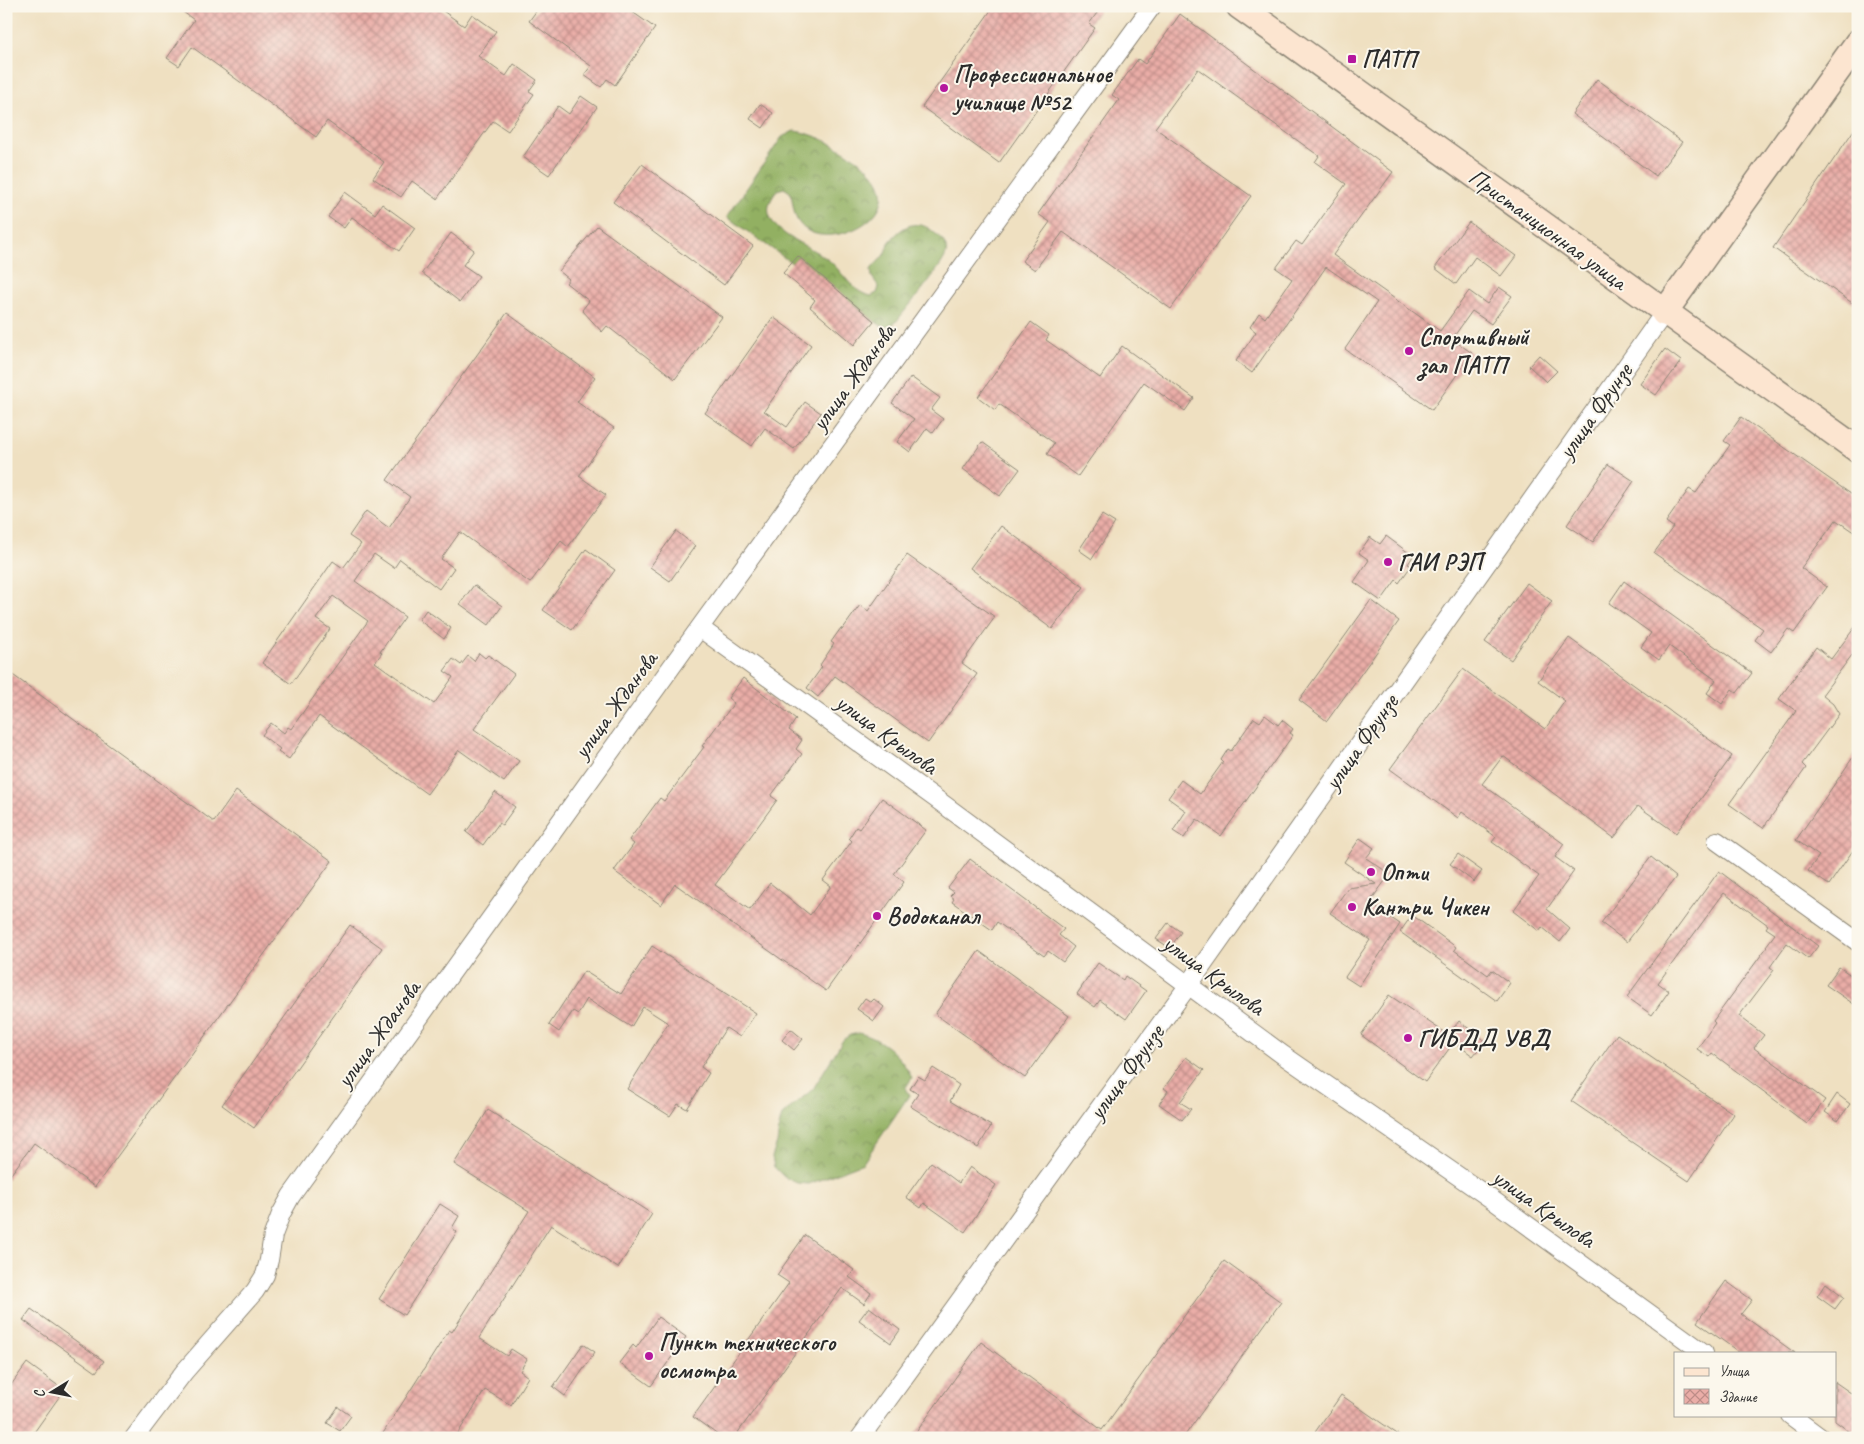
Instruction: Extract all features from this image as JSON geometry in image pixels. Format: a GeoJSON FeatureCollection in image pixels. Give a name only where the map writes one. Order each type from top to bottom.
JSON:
{"type":"FeatureCollection","features":[{"type":"Feature","properties":{"kind":"main road","name":"Пристанционная улица"},"geometry":{"type":"LineString","coordinates":[[1239,6],[1858,450]]}},
{"type":"Feature","properties":{"kind":"main road","name":"улица Фрунзе"},"geometry":{"type":"LineString","coordinates":[[1664,312],[1858,42]]}},
{"type":"Feature","properties":{"kind":"street","name":"улица Жданова"},"geometry":{"type":"LineString","coordinates":[[134,1438],[184,1372],[255,1291],[264,1275],[269,1260],[273,1235],[281,1214],[291,1196],[700,628],[1152,6]]}},
{"type":"Feature","properties":{"kind":"street","name":"улица Фрунзе"},"geometry":{"type":"LineString","coordinates":[[860,1438],[1188,986],[1664,312]]}},
{"type":"Feature","properties":{"kind":"street","name":"улица Крылова"},"geometry":{"type":"LineString","coordinates":[[700,628],[935,798],[1188,986],[1349,1102],[1490,1198],[1703,1352]]}},
{"type":"Feature","properties":{"kind":"street"},"geometry":{"type":"LineString","coordinates":[[1717,841],[1858,942]]}},
{"type":"Feature","properties":{"kind":"street"},"geometry":{"type":"LineString","coordinates":[[1791,1416],[1821,1438]]}},
{"type":"Feature","properties":{"kind":"green space"},"geometry":{"type":"Polygon","coordinates":[[[794,131],[830,143],[850,155],[874,174],[882,192],[879,208],[867,222],[850,231],[831,235],[813,233],[800,224],[796,217],[790,192],[784,188],[777,190],[769,207],[769,215],[776,226],[791,238],[826,258],[860,291],[871,296],[877,293],[879,287],[872,277],[871,270],[883,256],[890,241],[897,233],[908,226],[925,226],[944,243],[946,254],[939,268],[896,322],[890,326],[884,327],[874,321],[798,256],[792,263],[727,217],[782,137],[794,131]]]}},
{"type":"Feature","properties":{"kind":"green space"},"geometry":{"type":"Polygon","coordinates":[[[859,1033],[876,1039],[897,1056],[912,1078],[906,1087],[906,1091],[910,1094],[863,1163],[809,1184],[797,1183],[784,1177],[774,1167],[772,1157],[777,1143],[782,1115],[813,1089],[843,1040],[850,1035],[859,1033]]]}},
{"type":"Feature","properties":{"kind":"building"},"geometry":{"type":"Polygon","coordinates":[[[175,6],[436,6],[464,26],[472,14],[496,31],[478,56],[506,76],[514,64],[537,80],[529,91],[534,94],[508,131],[493,121],[437,199],[412,181],[401,197],[373,178],[384,162],[327,121],[316,137],[192,47],[179,66],[167,58],[194,20],[175,6]]]}},
{"type":"Feature","properties":{"kind":"building"},"geometry":{"type":"Polygon","coordinates":[[[540,6],[624,6],[655,28],[615,85],[607,79],[601,87],[584,75],[591,66],[529,21],[540,6]]]}},
{"type":"Feature","properties":{"kind":"building"},"geometry":{"type":"Polygon","coordinates":[[[994,6],[1102,6],[1089,24],[1095,28],[999,163],[922,107],[994,6]]]}},
{"type":"Feature","properties":{"kind":"building"},"geometry":{"type":"Polygon","coordinates":[[[1180,14],[1393,172],[1333,255],[1440,331],[1469,291],[1487,304],[1499,287],[1512,296],[1491,324],[1472,311],[1452,339],[1472,353],[1432,410],[1345,349],[1377,302],[1326,267],[1252,373],[1236,361],[1256,332],[1250,327],[1259,313],[1265,318],[1292,279],[1276,268],[1296,241],[1302,245],[1346,184],[1315,162],[1319,156],[1198,69],[1155,128],[1251,196],[1171,309],[1063,232],[1035,270],[1022,261],[1050,222],[1038,214],[1119,100],[1112,95],[1138,59],[1145,64],[1180,14]]]}},
{"type":"Feature","properties":{"kind":"building"},"geometry":{"type":"Polygon","coordinates":[[[1597,79],[1682,142],[1656,176],[1572,114],[1597,79]]]}},
{"type":"Feature","properties":{"kind":"building"},"geometry":{"type":"Polygon","coordinates":[[[581,96],[597,107],[549,175],[523,157],[558,106],[569,114],[581,96]]]}},
{"type":"Feature","properties":{"kind":"building"},"geometry":{"type":"Polygon","coordinates":[[[760,104],[773,113],[763,128],[750,119],[760,104]]]}},
{"type":"Feature","properties":{"kind":"building"},"geometry":{"type":"Polygon","coordinates":[[[1858,124],[1858,307],[1773,248],[1858,124]]]}},
{"type":"Feature","properties":{"kind":"building"},"geometry":{"type":"Polygon","coordinates":[[[642,164],[753,246],[724,285],[613,202],[642,164]]]}},
{"type":"Feature","properties":{"kind":"building"},"geometry":{"type":"Polygon","coordinates":[[[345,192],[375,214],[382,204],[415,228],[399,251],[352,217],[344,228],[328,217],[345,192]]]}},
{"type":"Feature","properties":{"kind":"building"},"geometry":{"type":"Polygon","coordinates":[[[1469,222],[1516,256],[1501,276],[1475,257],[1456,284],[1435,268],[1469,222]]]}},
{"type":"Feature","properties":{"kind":"building"},"geometry":{"type":"Polygon","coordinates":[[[597,226],[722,317],[675,379],[607,326],[602,332],[582,310],[589,301],[566,283],[569,279],[559,271],[597,226]]]}},
{"type":"Feature","properties":{"kind":"building"},"geometry":{"type":"Polygon","coordinates":[[[451,233],[474,250],[463,265],[479,276],[460,302],[422,273],[451,233]]]}},
{"type":"Feature","properties":{"kind":"building"},"geometry":{"type":"Polygon","coordinates":[[[798,256],[874,321],[854,345],[810,307],[815,300],[783,273],[798,256]]]}},
{"type":"Feature","properties":{"kind":"building"},"geometry":{"type":"Polygon","coordinates":[[[507,313],[595,377],[577,402],[614,428],[579,476],[606,495],[568,547],[561,541],[530,583],[460,532],[441,559],[454,568],[439,589],[400,559],[394,568],[374,554],[355,581],[405,617],[375,662],[434,704],[453,677],[444,671],[453,659],[461,665],[468,656],[474,661],[479,653],[485,658],[488,655],[514,674],[474,729],[519,761],[504,782],[459,750],[427,794],[319,716],[289,759],[262,735],[271,723],[284,733],[288,727],[291,729],[368,621],[333,596],[316,619],[330,629],[291,684],[262,663],[333,561],[343,568],[361,544],[349,536],[366,511],[389,528],[410,497],[387,480],[507,313]]]}},
{"type":"Feature","properties":{"kind":"building"},"geometry":{"type":"Polygon","coordinates":[[[773,317],[811,345],[764,411],[787,427],[805,402],[821,413],[794,449],[765,428],[752,446],[705,413],[773,317]]]}},
{"type":"Feature","properties":{"kind":"building"},"geometry":{"type":"Polygon","coordinates":[[[1031,322],[1049,335],[1046,340],[1100,378],[1122,346],[1194,398],[1185,411],[1144,382],[1078,476],[1047,454],[1054,443],[999,404],[995,410],[978,397],[1031,322]]]}},
{"type":"Feature","properties":{"kind":"building"},"geometry":{"type":"Polygon","coordinates":[[[1665,349],[1681,361],[1656,395],[1640,384],[1665,349]]]}},
{"type":"Feature","properties":{"kind":"building"},"geometry":{"type":"Polygon","coordinates":[[[1539,355],[1557,371],[1546,382],[1529,366],[1539,355]]]}},
{"type":"Feature","properties":{"kind":"building"},"geometry":{"type":"Polygon","coordinates":[[[911,377],[940,398],[931,410],[943,419],[933,433],[927,428],[910,452],[897,442],[914,419],[892,403],[911,377]]]}},
{"type":"Feature","properties":{"kind":"building"},"geometry":{"type":"Polygon","coordinates":[[[1741,417],[1858,499],[1858,535],[1836,520],[1801,568],[1827,587],[1794,633],[1788,629],[1771,652],[1755,640],[1763,629],[1654,553],[1673,527],[1666,522],[1689,489],[1696,493],[1730,445],[1724,441],[1741,417]]]}},
{"type":"Feature","properties":{"kind":"building"},"geometry":{"type":"Polygon","coordinates":[[[982,442],[1020,469],[1000,496],[963,469],[982,442]]]}},
{"type":"Feature","properties":{"kind":"building"},"geometry":{"type":"Polygon","coordinates":[[[1608,464],[1634,481],[1593,542],[1567,525],[1608,464]]]}},
{"type":"Feature","properties":{"kind":"building"},"geometry":{"type":"Polygon","coordinates":[[[1102,515],[1115,523],[1092,559],[1079,550],[1102,515]]]}},
{"type":"Feature","properties":{"kind":"building"},"geometry":{"type":"Polygon","coordinates":[[[1001,526],[1084,587],[1052,629],[970,568],[1001,526]]]}},
{"type":"Feature","properties":{"kind":"building"},"geometry":{"type":"Polygon","coordinates":[[[676,531],[695,546],[670,581],[650,567],[676,531]]]}},
{"type":"Feature","properties":{"kind":"building","name":"ГАИ РЭП"},"geometry":{"type":"Polygon","coordinates":[[[1386,536],[1413,556],[1408,564],[1411,566],[1399,583],[1396,580],[1381,601],[1354,582],[1369,560],[1359,553],[1370,537],[1380,544],[1386,536]]]}},
{"type":"Feature","properties":{"kind":"building"},"geometry":{"type":"Polygon","coordinates":[[[586,549],[615,570],[572,630],[543,610],[586,549]]]}},
{"type":"Feature","properties":{"kind":"building"},"geometry":{"type":"Polygon","coordinates":[[[907,555],[995,617],[962,663],[977,674],[928,743],[835,676],[818,697],[807,688],[822,667],[820,665],[834,644],[831,642],[841,628],[842,630],[860,605],[868,611],[907,555]]]}},
{"type":"Feature","properties":{"kind":"building"},"geometry":{"type":"Polygon","coordinates":[[[1624,581],[1752,673],[1737,693],[1732,689],[1722,704],[1707,693],[1716,680],[1669,646],[1659,660],[1641,647],[1651,633],[1609,603],[1624,581]]]}},
{"type":"Feature","properties":{"kind":"building"},"geometry":{"type":"Polygon","coordinates":[[[1527,583],[1552,601],[1511,660],[1485,642],[1527,583]]]}},
{"type":"Feature","properties":{"kind":"building"},"geometry":{"type":"Polygon","coordinates":[[[474,585],[502,606],[489,625],[460,604],[474,585]]]}},
{"type":"Feature","properties":{"kind":"building"},"geometry":{"type":"Polygon","coordinates":[[[1371,600],[1399,621],[1327,721],[1299,700],[1371,600]]]}},
{"type":"Feature","properties":{"kind":"building"},"geometry":{"type":"Polygon","coordinates":[[[426,610],[451,628],[444,639],[419,620],[426,610]]]}},
{"type":"Feature","properties":{"kind":"building"},"geometry":{"type":"Polygon","coordinates":[[[1858,623],[1858,659],[1852,655],[1822,695],[1833,704],[1839,714],[1802,764],[1806,768],[1763,828],[1729,804],[1796,711],[1779,699],[1816,647],[1831,659],[1858,623]]]}},
{"type":"Feature","properties":{"kind":"building"},"geometry":{"type":"Polygon","coordinates":[[[1569,638],[1732,756],[1676,833],[1638,806],[1614,838],[1503,756],[1482,784],[1564,844],[1555,857],[1574,871],[1547,909],[1570,929],[1560,942],[1542,927],[1539,931],[1513,911],[1539,876],[1492,842],[1496,837],[1462,812],[1458,818],[1390,769],[1463,669],[1545,729],[1565,701],[1538,681],[1569,638]]]}},
{"type":"Feature","properties":{"kind":"building"},"geometry":{"type":"Polygon","coordinates":[[[6,670],[214,822],[236,791],[332,861],[95,1187],[34,1143],[6,1181],[6,670]]]}},
{"type":"Feature","properties":{"kind":"building"},"geometry":{"type":"Polygon","coordinates":[[[743,678],[796,719],[789,730],[802,740],[796,749],[802,754],[771,796],[777,800],[715,885],[750,910],[770,883],[810,915],[831,886],[823,880],[852,841],[849,838],[856,827],[859,829],[882,798],[926,830],[894,874],[904,882],[826,991],[675,884],[661,905],[614,871],[634,844],[629,840],[660,798],[664,801],[734,703],[728,698],[743,678]]]}},
{"type":"Feature","properties":{"kind":"building"},"geometry":{"type":"Polygon","coordinates":[[[1265,715],[1278,725],[1282,720],[1293,729],[1290,733],[1293,735],[1221,836],[1197,819],[1184,838],[1173,831],[1186,811],[1168,798],[1181,780],[1200,794],[1223,762],[1221,760],[1228,749],[1231,751],[1254,718],[1260,722],[1265,715]]]}},
{"type":"Feature","properties":{"kind":"building"},"geometry":{"type":"Polygon","coordinates":[[[1858,750],[1858,843],[1829,885],[1808,871],[1819,856],[1796,840],[1858,750]]]}},
{"type":"Feature","properties":{"kind":"building"},"geometry":{"type":"Polygon","coordinates":[[[495,792],[515,807],[502,825],[499,823],[483,845],[466,832],[495,792]]]}},
{"type":"Feature","properties":{"kind":"building"},"geometry":{"type":"Polygon","coordinates":[[[1360,838],[1374,848],[1366,858],[1390,874],[1369,903],[1400,924],[1359,986],[1345,977],[1370,940],[1330,913],[1348,888],[1376,884],[1344,862],[1360,838]]]}},
{"type":"Feature","properties":{"kind":"building"},"geometry":{"type":"Polygon","coordinates":[[[1458,854],[1482,871],[1474,882],[1450,864],[1458,854]]]}},
{"type":"Feature","properties":{"kind":"building"},"geometry":{"type":"Polygon","coordinates":[[[1651,857],[1676,877],[1627,942],[1601,923],[1651,857]]]}},
{"type":"Feature","properties":{"kind":"building"},"geometry":{"type":"Polygon","coordinates":[[[970,859],[1064,929],[1059,935],[1074,947],[1063,962],[1048,951],[1044,956],[997,922],[992,930],[952,902],[954,899],[950,896],[954,892],[948,888],[970,859]]]}},
{"type":"Feature","properties":{"kind":"building"},"geometry":{"type":"Polygon","coordinates":[[[1719,871],[1818,946],[1808,959],[1787,943],[1770,967],[1774,970],[1739,1016],[1764,1035],[1754,1048],[1825,1100],[1807,1124],[1712,1053],[1709,1057],[1697,1049],[1715,1023],[1713,1021],[1775,934],[1766,928],[1768,925],[1724,893],[1658,983],[1669,991],[1652,1015],[1627,997],[1719,871]]]}},
{"type":"Feature","properties":{"kind":"building"},"geometry":{"type":"Polygon","coordinates":[[[1412,915],[1456,947],[1454,950],[1488,975],[1492,970],[1510,983],[1497,1001],[1400,932],[1412,915]]]}},
{"type":"Feature","properties":{"kind":"building"},"geometry":{"type":"Polygon","coordinates":[[[1168,923],[1181,932],[1170,948],[1156,939],[1168,923]]]}},
{"type":"Feature","properties":{"kind":"building"},"geometry":{"type":"Polygon","coordinates":[[[350,925],[382,948],[254,1128],[222,1105],[350,925]]]}},
{"type":"Feature","properties":{"kind":"building"},"geometry":{"type":"Polygon","coordinates":[[[652,946],[756,1013],[740,1037],[726,1028],[701,1067],[709,1073],[687,1109],[678,1104],[670,1116],[627,1089],[668,1023],[643,1007],[631,1027],[587,999],[578,1014],[573,1011],[559,1032],[549,1025],[584,971],[621,994],[652,946]]]}},
{"type":"Feature","properties":{"kind":"building"},"geometry":{"type":"Polygon","coordinates":[[[979,951],[1069,1016],[1025,1078],[935,1014],[979,951]]]}},
{"type":"Feature","properties":{"kind":"building"},"geometry":{"type":"Polygon","coordinates":[[[1098,963],[1123,980],[1125,976],[1146,991],[1126,1019],[1100,1000],[1095,1007],[1077,994],[1098,963]]]}},
{"type":"Feature","properties":{"kind":"building"},"geometry":{"type":"Polygon","coordinates":[[[1839,967],[1858,980],[1858,1007],[1826,985],[1839,967]]]}},
{"type":"Feature","properties":{"kind":"building","name":"ГИБДД УВД"},"geometry":{"type":"Polygon","coordinates":[[[1389,995],[1448,1035],[1459,1021],[1485,1041],[1473,1056],[1454,1042],[1425,1082],[1361,1035],[1389,995]]]}},
{"type":"Feature","properties":{"kind":"building"},"geometry":{"type":"Polygon","coordinates":[[[865,998],[871,1002],[874,999],[884,1007],[874,1021],[857,1009],[865,998]]]}},
{"type":"Feature","properties":{"kind":"building"},"geometry":{"type":"Polygon","coordinates":[[[791,1029],[803,1039],[794,1050],[782,1040],[791,1029]]]}},
{"type":"Feature","properties":{"kind":"building"},"geometry":{"type":"Polygon","coordinates":[[[1617,1034],[1734,1114],[1689,1181],[1571,1101],[1617,1034]]]}},
{"type":"Feature","properties":{"kind":"building"},"geometry":{"type":"Polygon","coordinates":[[[1186,1057],[1204,1070],[1180,1102],[1191,1109],[1182,1120],[1159,1104],[1168,1091],[1164,1088],[1186,1057]]]}},
{"type":"Feature","properties":{"kind":"building"},"geometry":{"type":"Polygon","coordinates":[[[933,1068],[959,1085],[950,1101],[991,1126],[978,1148],[910,1106],[918,1094],[910,1089],[918,1076],[925,1080],[933,1068]]]}},
{"type":"Feature","properties":{"kind":"building"},"geometry":{"type":"Polygon","coordinates":[[[1837,1094],[1850,1104],[1838,1121],[1825,1112],[1837,1094]]]}},
{"type":"Feature","properties":{"kind":"building"},"geometry":{"type":"Polygon","coordinates":[[[488,1110],[652,1214],[618,1268],[551,1225],[479,1338],[507,1356],[511,1349],[527,1359],[520,1371],[528,1377],[511,1405],[485,1390],[455,1438],[380,1438],[449,1330],[452,1332],[529,1211],[454,1164],[488,1110]]]}},
{"type":"Feature","properties":{"kind":"building"},"geometry":{"type":"Polygon","coordinates":[[[931,1162],[959,1183],[970,1167],[996,1185],[965,1232],[924,1203],[921,1208],[906,1197],[931,1162]]]}},
{"type":"Feature","properties":{"kind":"building"},"geometry":{"type":"Polygon","coordinates":[[[440,1204],[459,1216],[452,1228],[457,1232],[404,1315],[379,1299],[440,1204]]]}},
{"type":"Feature","properties":{"kind":"building"},"geometry":{"type":"Polygon","coordinates":[[[805,1235],[854,1270],[849,1277],[871,1293],[864,1304],[842,1288],[734,1438],[722,1438],[693,1417],[789,1283],[777,1275],[805,1235]]]}},
{"type":"Feature","properties":{"kind":"building"},"geometry":{"type":"Polygon","coordinates":[[[1224,1261],[1281,1302],[1183,1438],[912,1438],[981,1342],[1102,1430],[1224,1261]]]}},
{"type":"Feature","properties":{"kind":"building"},"geometry":{"type":"Polygon","coordinates":[[[1726,1281],[1752,1300],[1741,1314],[1794,1352],[1739,1352],[1697,1322],[1726,1281]]]}},
{"type":"Feature","properties":{"kind":"building"},"geometry":{"type":"Polygon","coordinates":[[[1826,1283],[1844,1297],[1835,1309],[1817,1296],[1826,1283]]]}},
{"type":"Feature","properties":{"kind":"building"},"geometry":{"type":"Polygon","coordinates":[[[869,1307],[900,1330],[891,1343],[859,1320],[869,1307]]]}},
{"type":"Feature","properties":{"kind":"building"},"geometry":{"type":"Polygon","coordinates":[[[31,1309],[104,1361],[96,1372],[23,1320],[31,1309]]]}},
{"type":"Feature","properties":{"kind":"building","name":"Пункт технического осмотра"},"geometry":{"type":"Polygon","coordinates":[[[658,1317],[686,1337],[651,1386],[619,1363],[633,1345],[636,1348],[658,1317]]]}},
{"type":"Feature","properties":{"kind":"building"},"geometry":{"type":"Polygon","coordinates":[[[583,1344],[595,1352],[565,1396],[553,1387],[583,1344]]]}},
{"type":"Feature","properties":{"kind":"building"},"geometry":{"type":"Polygon","coordinates":[[[27,1363],[64,1390],[30,1438],[6,1438],[6,1392],[27,1363]]]}},
{"type":"Feature","properties":{"kind":"building"},"geometry":{"type":"Polygon","coordinates":[[[1836,1383],[1858,1398],[1858,1438],[1835,1421],[1836,1383]]]}},
{"type":"Feature","properties":{"kind":"building"},"geometry":{"type":"Polygon","coordinates":[[[1341,1395],[1403,1438],[1311,1438],[1341,1395]]]}},
{"type":"Feature","properties":{"kind":"building"},"geometry":{"type":"Polygon","coordinates":[[[338,1407],[351,1416],[340,1431],[327,1423],[338,1407]]]}},
{"type":"Feature","properties":{"kind":"place","name":"ПАТП"},"geometry":{"type":"Point","coordinates":[1352,59]}},
{"type":"Feature","properties":{"kind":"place","name":"Профессиональное училище №52"},"geometry":{"type":"Point","coordinates":[944,88]}},
{"type":"Feature","properties":{"kind":"place","name":"Спортивный зал ПАТП"},"geometry":{"type":"Point","coordinates":[1409,351]}},
{"type":"Feature","properties":{"kind":"place","name":"ГАИ РЭП"},"geometry":{"type":"Point","coordinates":[1388,562]}},
{"type":"Feature","properties":{"kind":"place","name":"Опти"},"geometry":{"type":"Point","coordinates":[1371,872]}},
{"type":"Feature","properties":{"kind":"place","name":"Кантри Чикен"},"geometry":{"type":"Point","coordinates":[1352,907]}},
{"type":"Feature","properties":{"kind":"place","name":"Водоканал"},"geometry":{"type":"Point","coordinates":[877,916]}},
{"type":"Feature","properties":{"kind":"place","name":"ГИБДД УВД"},"geometry":{"type":"Point","coordinates":[1408,1038]}},
{"type":"Feature","properties":{"kind":"place","name":"Пункт технического осмотра"},"geometry":{"type":"Point","coordinates":[649,1356]}}]}
